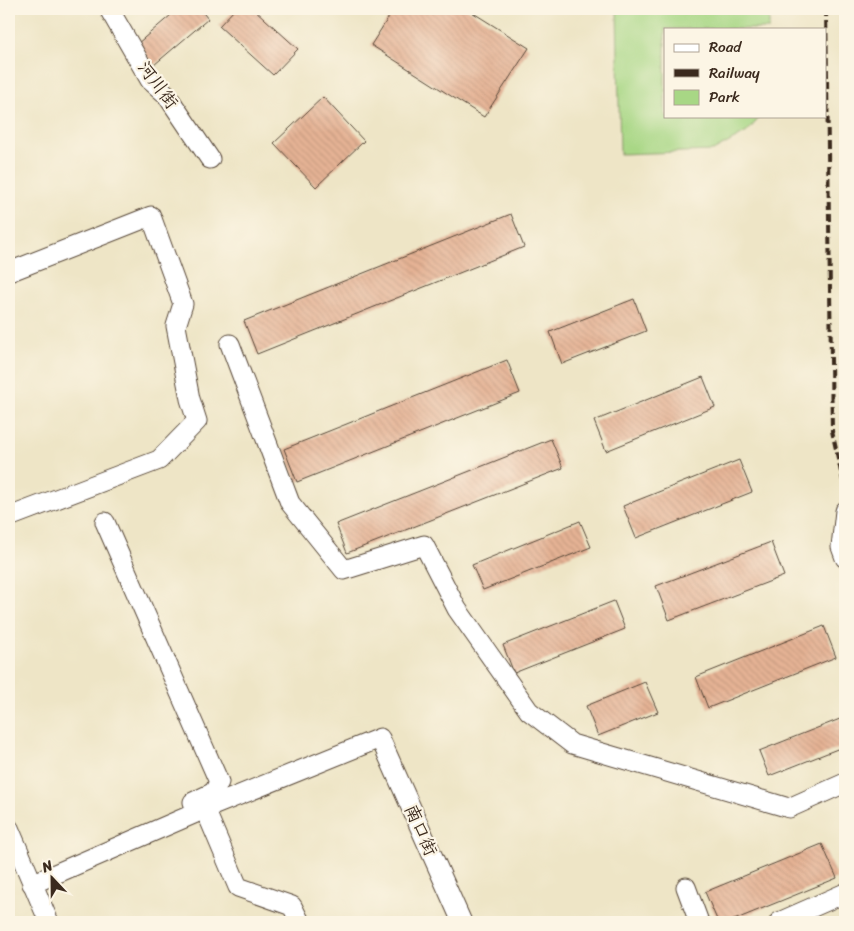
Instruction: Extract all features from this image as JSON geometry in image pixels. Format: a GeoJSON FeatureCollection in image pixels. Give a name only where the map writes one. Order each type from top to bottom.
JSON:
{"type":"FeatureCollection","features":[{"type":"Feature","properties":{"kind":"street","name":"河川街"},"geometry":{"type":"LineString","coordinates":[[109,9],[150,80],[166,94],[210,159]]}},
{"type":"Feature","properties":{"kind":"street"},"geometry":{"type":"LineString","coordinates":[[9,272],[151,216],[183,304],[176,326],[190,399],[197,421],[159,460],[9,517]]}},
{"type":"Feature","properties":{"kind":"street"},"geometry":{"type":"LineString","coordinates":[[230,344],[290,503],[344,570],[424,545],[457,609],[529,711],[572,744],[789,808],[845,783]]}},
{"type":"Feature","properties":{"kind":"street"},"geometry":{"type":"LineString","coordinates":[[845,511],[841,547],[845,558]]}},
{"type":"Feature","properties":{"kind":"street"},"geometry":{"type":"LineString","coordinates":[[105,522],[219,782],[214,792],[133,828],[122,845]]}},
{"type":"Feature","properties":{"kind":"street","name":"南口街"},"geometry":{"type":"LineString","coordinates":[[206,810],[380,738],[462,922]]}},
{"type":"Feature","properties":{"kind":"street"},"geometry":{"type":"LineString","coordinates":[[32,884],[206,810],[238,887],[292,906],[300,922]]}},
{"type":"Feature","properties":{"kind":"street"},"geometry":{"type":"LineString","coordinates":[[9,828],[49,922]]}},
{"type":"Feature","properties":{"kind":"street"},"geometry":{"type":"LineString","coordinates":[[686,886],[699,922]]}},
{"type":"Feature","properties":{"kind":"street"},"geometry":{"type":"LineString","coordinates":[[779,922],[845,893]]}},
{"type":"Feature","properties":{"kind":"green space"},"geometry":{"type":"Polygon","coordinates":[[[617,9],[769,9],[769,28],[664,28],[664,118],[759,118],[747,132],[713,151],[620,154],[617,9]]]}},
{"type":"Feature","properties":{"kind":"building"},"geometry":{"type":"Polygon","coordinates":[[[178,9],[200,9],[208,19],[154,65],[137,44],[178,9]]]}},
{"type":"Feature","properties":{"kind":"building"},"geometry":{"type":"Polygon","coordinates":[[[235,9],[254,9],[298,49],[273,75],[219,26],[235,9]]]}},
{"type":"Feature","properties":{"kind":"building"},"geometry":{"type":"Polygon","coordinates":[[[394,9],[467,9],[529,48],[484,117],[371,45],[394,9]]]}},
{"type":"Feature","properties":{"kind":"building"},"geometry":{"type":"Polygon","coordinates":[[[323,97],[364,141],[316,187],[274,143],[323,97]]]}},
{"type":"Feature","properties":{"kind":"building"},"geometry":{"type":"Polygon","coordinates":[[[511,214],[524,247],[257,354],[244,321],[511,214]]]}},
{"type":"Feature","properties":{"kind":"building"},"geometry":{"type":"Polygon","coordinates":[[[634,299],[646,331],[562,364],[550,332],[634,299]]]}},
{"type":"Feature","properties":{"kind":"building"},"geometry":{"type":"Polygon","coordinates":[[[507,360],[520,393],[297,482],[284,449],[507,360]]]}},
{"type":"Feature","properties":{"kind":"building"},"geometry":{"type":"Polygon","coordinates":[[[703,377],[715,407],[606,451],[594,421],[703,377]]]}},
{"type":"Feature","properties":{"kind":"building"},"geometry":{"type":"Polygon","coordinates":[[[551,439],[563,468],[347,553],[336,524],[551,439]]]}},
{"type":"Feature","properties":{"kind":"building"},"geometry":{"type":"Polygon","coordinates":[[[739,460],[752,492],[636,538],[623,506],[739,460]]]}},
{"type":"Feature","properties":{"kind":"building"},"geometry":{"type":"Polygon","coordinates":[[[580,521],[591,547],[483,590],[472,565],[580,521]]]}},
{"type":"Feature","properties":{"kind":"building"},"geometry":{"type":"Polygon","coordinates":[[[771,542],[784,576],[669,620],[656,586],[771,542]]]}},
{"type":"Feature","properties":{"kind":"building"},"geometry":{"type":"Polygon","coordinates":[[[614,601],[625,629],[514,673],[503,645],[614,601]]]}},
{"type":"Feature","properties":{"kind":"building"},"geometry":{"type":"Polygon","coordinates":[[[824,626],[836,657],[708,708],[696,677],[824,626]]]}},
{"type":"Feature","properties":{"kind":"building"},"geometry":{"type":"Polygon","coordinates":[[[645,682],[658,712],[598,736],[586,706],[645,682]]]}},
{"type":"Feature","properties":{"kind":"building"},"geometry":{"type":"Polygon","coordinates":[[[845,717],[845,746],[769,776],[759,751],[845,717]]]}},
{"type":"Feature","properties":{"kind":"building"},"geometry":{"type":"Polygon","coordinates":[[[822,844],[837,878],[729,922],[718,922],[705,892],[822,844]]]}},
{"type":"Feature","properties":{"kind":"railway"},"geometry":{"type":"LineString","coordinates":[[826,9],[832,431],[845,490]]}}]}
